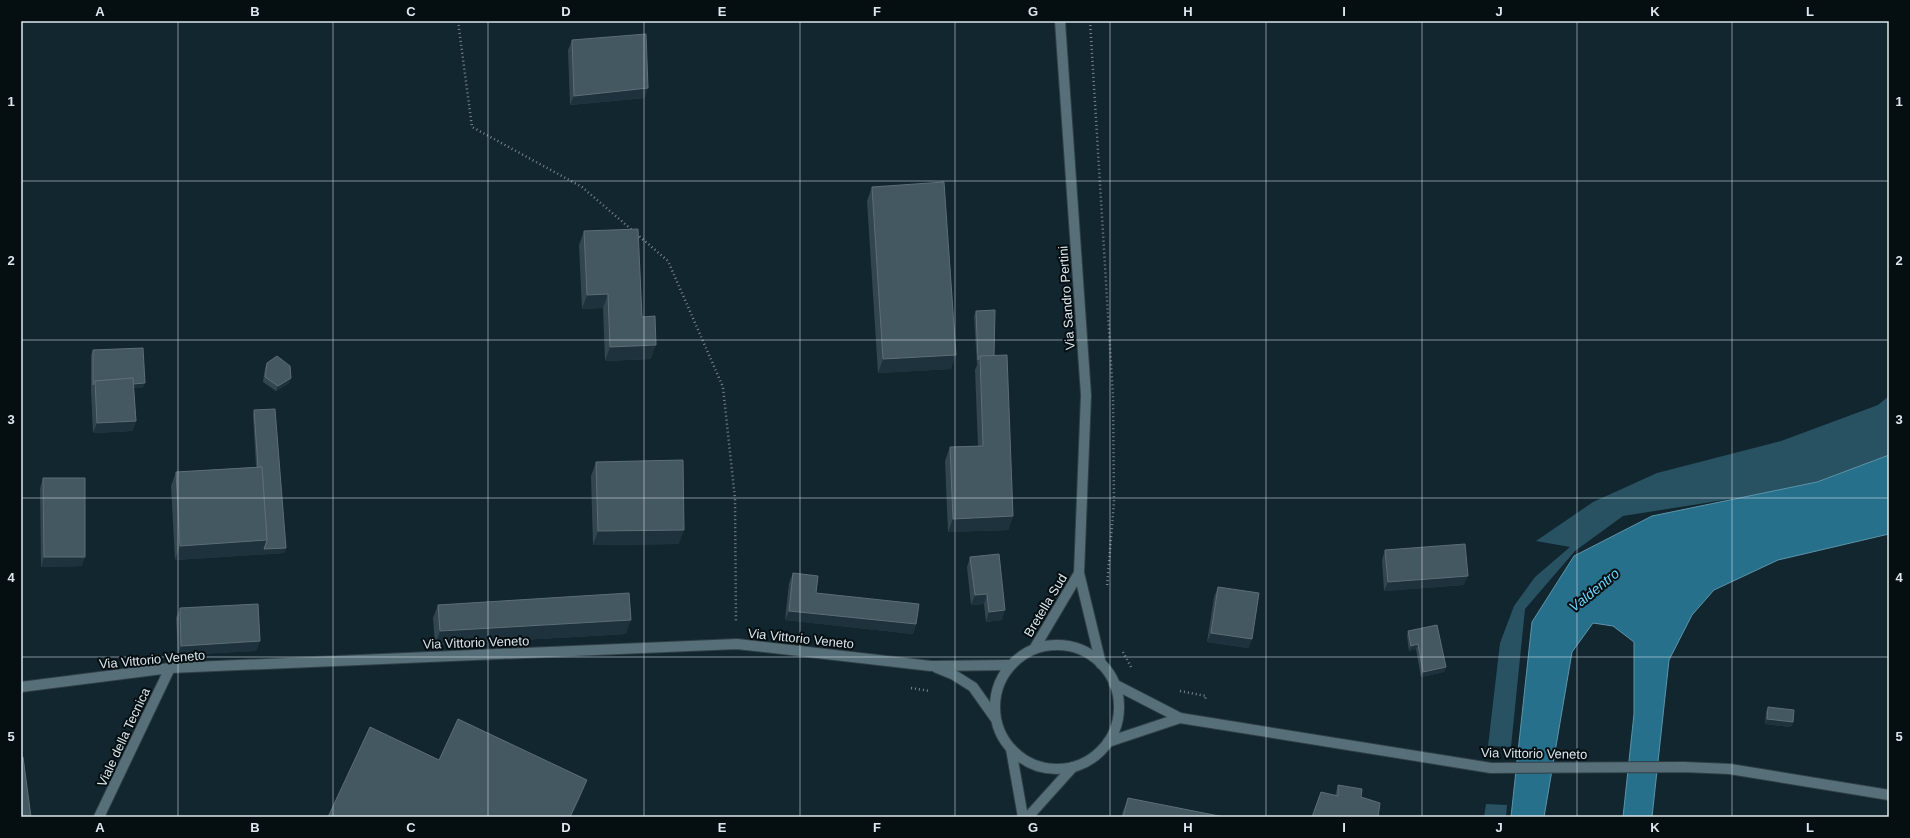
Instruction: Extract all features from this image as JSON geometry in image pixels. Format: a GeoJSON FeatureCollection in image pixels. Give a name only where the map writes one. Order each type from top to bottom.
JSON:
{"type":"FeatureCollection","features":[{"type":"Feature","properties":{"kind":"street","name":"Via Sandro Pertini"},"geometry":{"type":"LineString","coordinates":[[1060,21],[1086,395],[1080,572]]}},
{"type":"Feature","properties":{"kind":"street","name":"Bretella Sud"},"geometry":{"type":"LineString","coordinates":[[1034,649],[1080,572]]}},
{"type":"Feature","properties":{"kind":"street","name":"Bretella Sud"},"geometry":{"type":"LineString","coordinates":[[1080,572],[1101,664]]}},
{"type":"Feature","properties":{"kind":"street","name":"Via Vittorio Veneto"},"geometry":{"type":"LineString","coordinates":[[21,687],[170,668],[737,644],[931,666]]}},
{"type":"Feature","properties":{"kind":"street"},"geometry":{"type":"LineString","coordinates":[[931,666],[954,675],[973,687],[995,718],[1001,735],[1011,749],[1024,760],[1040,767],[1056,769],[1073,767],[1086,762],[1098,753],[1108,742],[1115,729],[1118,714],[1118,699],[1114,684],[1101,664],[1090,655],[1077,648],[1063,645],[1049,645],[1034,649],[1021,656],[1010,665],[1000,681],[995,699],[995,718]]}},
{"type":"Feature","properties":{"kind":"street"},"geometry":{"type":"LineString","coordinates":[[931,666],[1010,665]]}},
{"type":"Feature","properties":{"kind":"street","name":"Viale della Tecnica"},"geometry":{"type":"LineString","coordinates":[[99,817],[170,668]]}},
{"type":"Feature","properties":{"kind":"street","name":"Via Vittorio Veneto"},"geometry":{"type":"LineString","coordinates":[[1114,684],[1180,718],[1491,768],[1684,767],[1730,769],[1889,795]]}},
{"type":"Feature","properties":{"kind":"street","name":"Via Vittorio Veneto"},"geometry":{"type":"LineString","coordinates":[[1108,742],[1180,718]]}},
{"type":"Feature","properties":{"kind":"street"},"geometry":{"type":"LineString","coordinates":[[1011,749],[1023,817]]}},
{"type":"Feature","properties":{"kind":"street"},"geometry":{"type":"LineString","coordinates":[[1028,817],[1073,767]]}},
{"type":"Feature","properties":{"kind":"path"},"geometry":{"type":"LineString","coordinates":[[458,21],[472,127],[582,187],[668,261],[723,387],[735,500],[737,644]]}},
{"type":"Feature","properties":{"kind":"path"},"geometry":{"type":"LineString","coordinates":[[1090,21],[1114,396],[1114,502],[1106,595]]}},
{"type":"Feature","properties":{"kind":"path"},"geometry":{"type":"LineString","coordinates":[[1121,648],[1134,670]]}},
{"type":"Feature","properties":{"kind":"path"},"geometry":{"type":"LineString","coordinates":[[908,688],[931,691]]}},
{"type":"Feature","properties":{"kind":"path"},"geometry":{"type":"LineString","coordinates":[[1173,690],[1206,696],[1202,722]]}},
{"type":"Feature","properties":{"kind":"shaded area"},"geometry":{"type":"Polygon","coordinates":[[[1889,396],[1889,455],[1817,482],[1756,495],[1623,516],[1575,551],[1525,609],[1511,747],[1488,746],[1500,643],[1514,606],[1535,577],[1570,547],[1536,541],[1593,502],[1657,473],[1781,441],[1878,405],[1889,396]]]}},
{"type":"Feature","properties":{"kind":"shaded area"},"geometry":{"type":"Polygon","coordinates":[[[1486,804],[1507,805],[1506,817],[1484,817],[1486,804]]]}},
{"type":"Feature","properties":{"kind":"water","name":"Valdentro"},"geometry":{"type":"Polygon","coordinates":[[[1889,455],[1889,534],[1778,560],[1714,590],[1692,615],[1669,660],[1652,817],[1623,817],[1634,714],[1634,642],[1613,626],[1593,623],[1572,652],[1544,817],[1511,817],[1532,622],[1574,556],[1652,516],[1817,482],[1889,455]]]}},
{"type":"Feature","properties":{"kind":"building"},"geometry":{"type":"Polygon","coordinates":[[[646,34],[648,88],[574,96],[572,40],[646,34]]]}},
{"type":"Feature","properties":{"kind":"building"},"geometry":{"type":"Polygon","coordinates":[[[944,182],[956,355],[883,359],[872,187],[944,182]]]}},
{"type":"Feature","properties":{"kind":"building"},"geometry":{"type":"Polygon","coordinates":[[[638,229],[642,317],[655,316],[656,345],[610,347],[608,294],[587,295],[584,231],[638,229]]]}},
{"type":"Feature","properties":{"kind":"building"},"geometry":{"type":"Polygon","coordinates":[[[995,310],[994,356],[980,356],[978,360],[976,311],[995,310]]]}},
{"type":"Feature","properties":{"kind":"building"},"geometry":{"type":"Polygon","coordinates":[[[143,348],[145,383],[133,384],[133,378],[95,381],[93,385],[93,350],[143,348]]]}},
{"type":"Feature","properties":{"kind":"building"},"geometry":{"type":"Polygon","coordinates":[[[1007,355],[1013,516],[953,519],[950,447],[983,446],[980,356],[1007,355]]]}},
{"type":"Feature","properties":{"kind":"building"},"geometry":{"type":"Polygon","coordinates":[[[277,356],[290,366],[291,378],[278,386],[265,377],[267,363],[277,356]]]}},
{"type":"Feature","properties":{"kind":"building"},"geometry":{"type":"Polygon","coordinates":[[[133,378],[136,421],[97,423],[95,381],[133,378]]]}},
{"type":"Feature","properties":{"kind":"building"},"geometry":{"type":"Polygon","coordinates":[[[275,409],[286,548],[264,549],[267,540],[262,467],[258,467],[254,410],[275,409]]]}},
{"type":"Feature","properties":{"kind":"building"},"geometry":{"type":"Polygon","coordinates":[[[683,460],[684,530],[598,531],[596,462],[683,460]]]}},
{"type":"Feature","properties":{"kind":"building"},"geometry":{"type":"Polygon","coordinates":[[[262,467],[267,540],[180,546],[176,472],[262,467]]]}},
{"type":"Feature","properties":{"kind":"building"},"geometry":{"type":"Polygon","coordinates":[[[43,478],[85,478],[85,557],[44,557],[43,478]]]}},
{"type":"Feature","properties":{"kind":"building"},"geometry":{"type":"Polygon","coordinates":[[[1465,544],[1468,576],[1388,582],[1385,550],[1465,544]]]}},
{"type":"Feature","properties":{"kind":"building"},"geometry":{"type":"Polygon","coordinates":[[[999,554],[1005,610],[989,612],[987,594],[975,595],[970,557],[999,554]]]}},
{"type":"Feature","properties":{"kind":"building"},"geometry":{"type":"Polygon","coordinates":[[[793,573],[818,576],[816,593],[919,604],[916,624],[789,611],[793,573]]]}},
{"type":"Feature","properties":{"kind":"building"},"geometry":{"type":"Polygon","coordinates":[[[1218,587],[1259,593],[1252,639],[1211,633],[1218,587]]]}},
{"type":"Feature","properties":{"kind":"building"},"geometry":{"type":"Polygon","coordinates":[[[629,593],[631,620],[440,631],[438,605],[629,593]]]}},
{"type":"Feature","properties":{"kind":"building"},"geometry":{"type":"Polygon","coordinates":[[[258,604],[260,641],[181,646],[180,608],[258,604]]]}},
{"type":"Feature","properties":{"kind":"building"},"geometry":{"type":"Polygon","coordinates":[[[1437,625],[1446,667],[1423,672],[1418,644],[1411,646],[1408,631],[1437,625]]]}},
{"type":"Feature","properties":{"kind":"building"},"geometry":{"type":"Polygon","coordinates":[[[1768,707],[1794,710],[1793,722],[1767,719],[1768,707]]]}},
{"type":"Feature","properties":{"kind":"building"},"geometry":{"type":"Polygon","coordinates":[[[458,719],[587,780],[570,817],[328,817],[370,727],[439,760],[458,719]]]}},
{"type":"Feature","properties":{"kind":"building"},"geometry":{"type":"Polygon","coordinates":[[[23,757],[31,817],[21,817],[21,758],[23,757]]]}},
{"type":"Feature","properties":{"kind":"building"},"geometry":{"type":"Polygon","coordinates":[[[1338,785],[1362,789],[1361,797],[1380,803],[1378,817],[1312,817],[1321,792],[1338,796],[1338,785]]]}},
{"type":"Feature","properties":{"kind":"building"},"geometry":{"type":"Polygon","coordinates":[[[1128,798],[1224,817],[1123,817],[1128,798]]]}}]}
